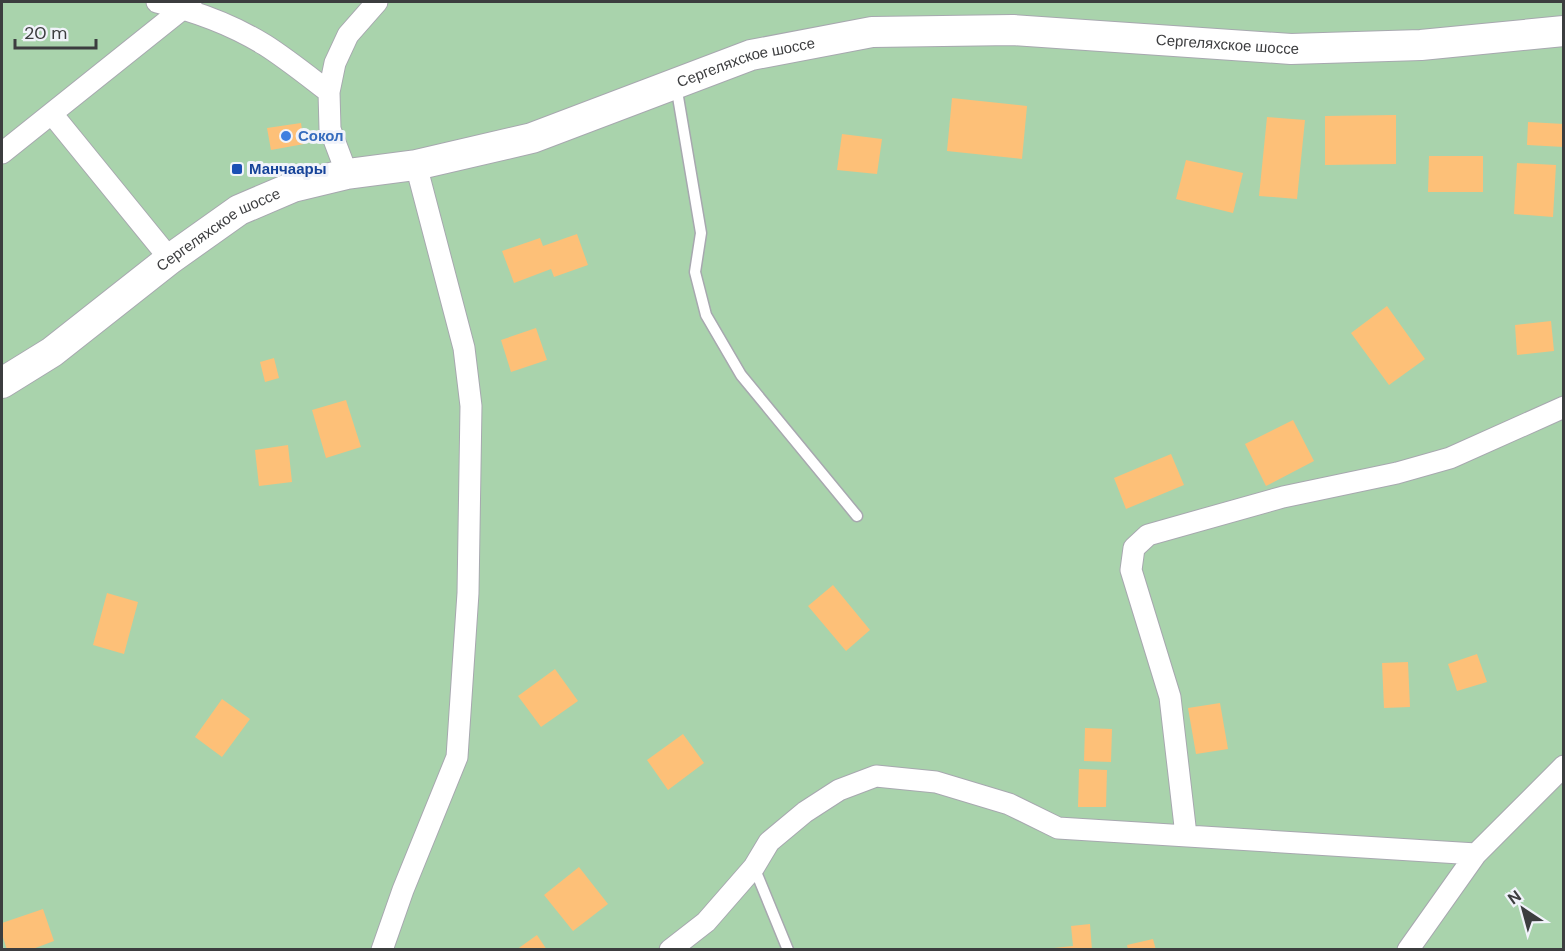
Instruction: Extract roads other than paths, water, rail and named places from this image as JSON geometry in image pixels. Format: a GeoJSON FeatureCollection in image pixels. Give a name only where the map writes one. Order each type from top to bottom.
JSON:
{"type":"FeatureCollection","features":[{"type":"Feature","properties":{"kind":"main road","name":"Сергеляхское шоссе"},"geometry":{"type":"LineString","coordinates":[[2,383],[52,352],[170,259],[239,210],[294,187],[347,174],[416,165],[532,138],[751,55],[872,32],[1013,30],[1291,49],[1421,45],[1563,31]]}},
{"type":"Feature","properties":{"kind":"street"},"geometry":{"type":"LineString","coordinates":[[157,2],[188,5],[233,27],[267,45],[329,92]]}},
{"type":"Feature","properties":{"kind":"street"},"geometry":{"type":"LineString","coordinates":[[347,174],[330,129],[329,92],[335,63],[348,35],[376,2]]}},
{"type":"Feature","properties":{"kind":"street"},"geometry":{"type":"LineString","coordinates":[[2,153],[188,5]]}},
{"type":"Feature","properties":{"kind":"street"},"geometry":{"type":"LineString","coordinates":[[52,114],[170,259]]}},
{"type":"Feature","properties":{"kind":"street"},"geometry":{"type":"LineString","coordinates":[[382,950],[403,890],[458,757],[468,593],[471,406],[464,348],[416,165]]}},
{"type":"Feature","properties":{"kind":"street"},"geometry":{"type":"LineString","coordinates":[[1186,835],[1170,697],[1131,570],[1134,548],[1148,535],[1283,497],[1397,473],[1450,458],[1563,407]]}},
{"type":"Feature","properties":{"kind":"street"},"geometry":{"type":"LineString","coordinates":[[1408,950],[1476,854],[1563,766]]}},
{"type":"Feature","properties":{"kind":"street"},"geometry":{"type":"LineString","coordinates":[[670,950],[706,922],[754,867],[769,842],[805,812],[839,790],[876,776],[936,782],[1009,804],[1058,828],[1476,854]]}},
{"type":"Feature","properties":{"kind":"lane"},"geometry":{"type":"LineString","coordinates":[[676,84],[701,233],[695,272],[706,315],[741,375],[856,516]]}},
{"type":"Feature","properties":{"kind":"lane"},"geometry":{"type":"LineString","coordinates":[[754,867],[788,950]]}},
{"type":"Feature","properties":{"kind":"place","name":"Сокол"},"geometry":{"type":"Point","coordinates":[286,136]}},
{"type":"Feature","properties":{"kind":"place","name":"Манчаары"},"geometry":{"type":"Point","coordinates":[237,169]}}]}
